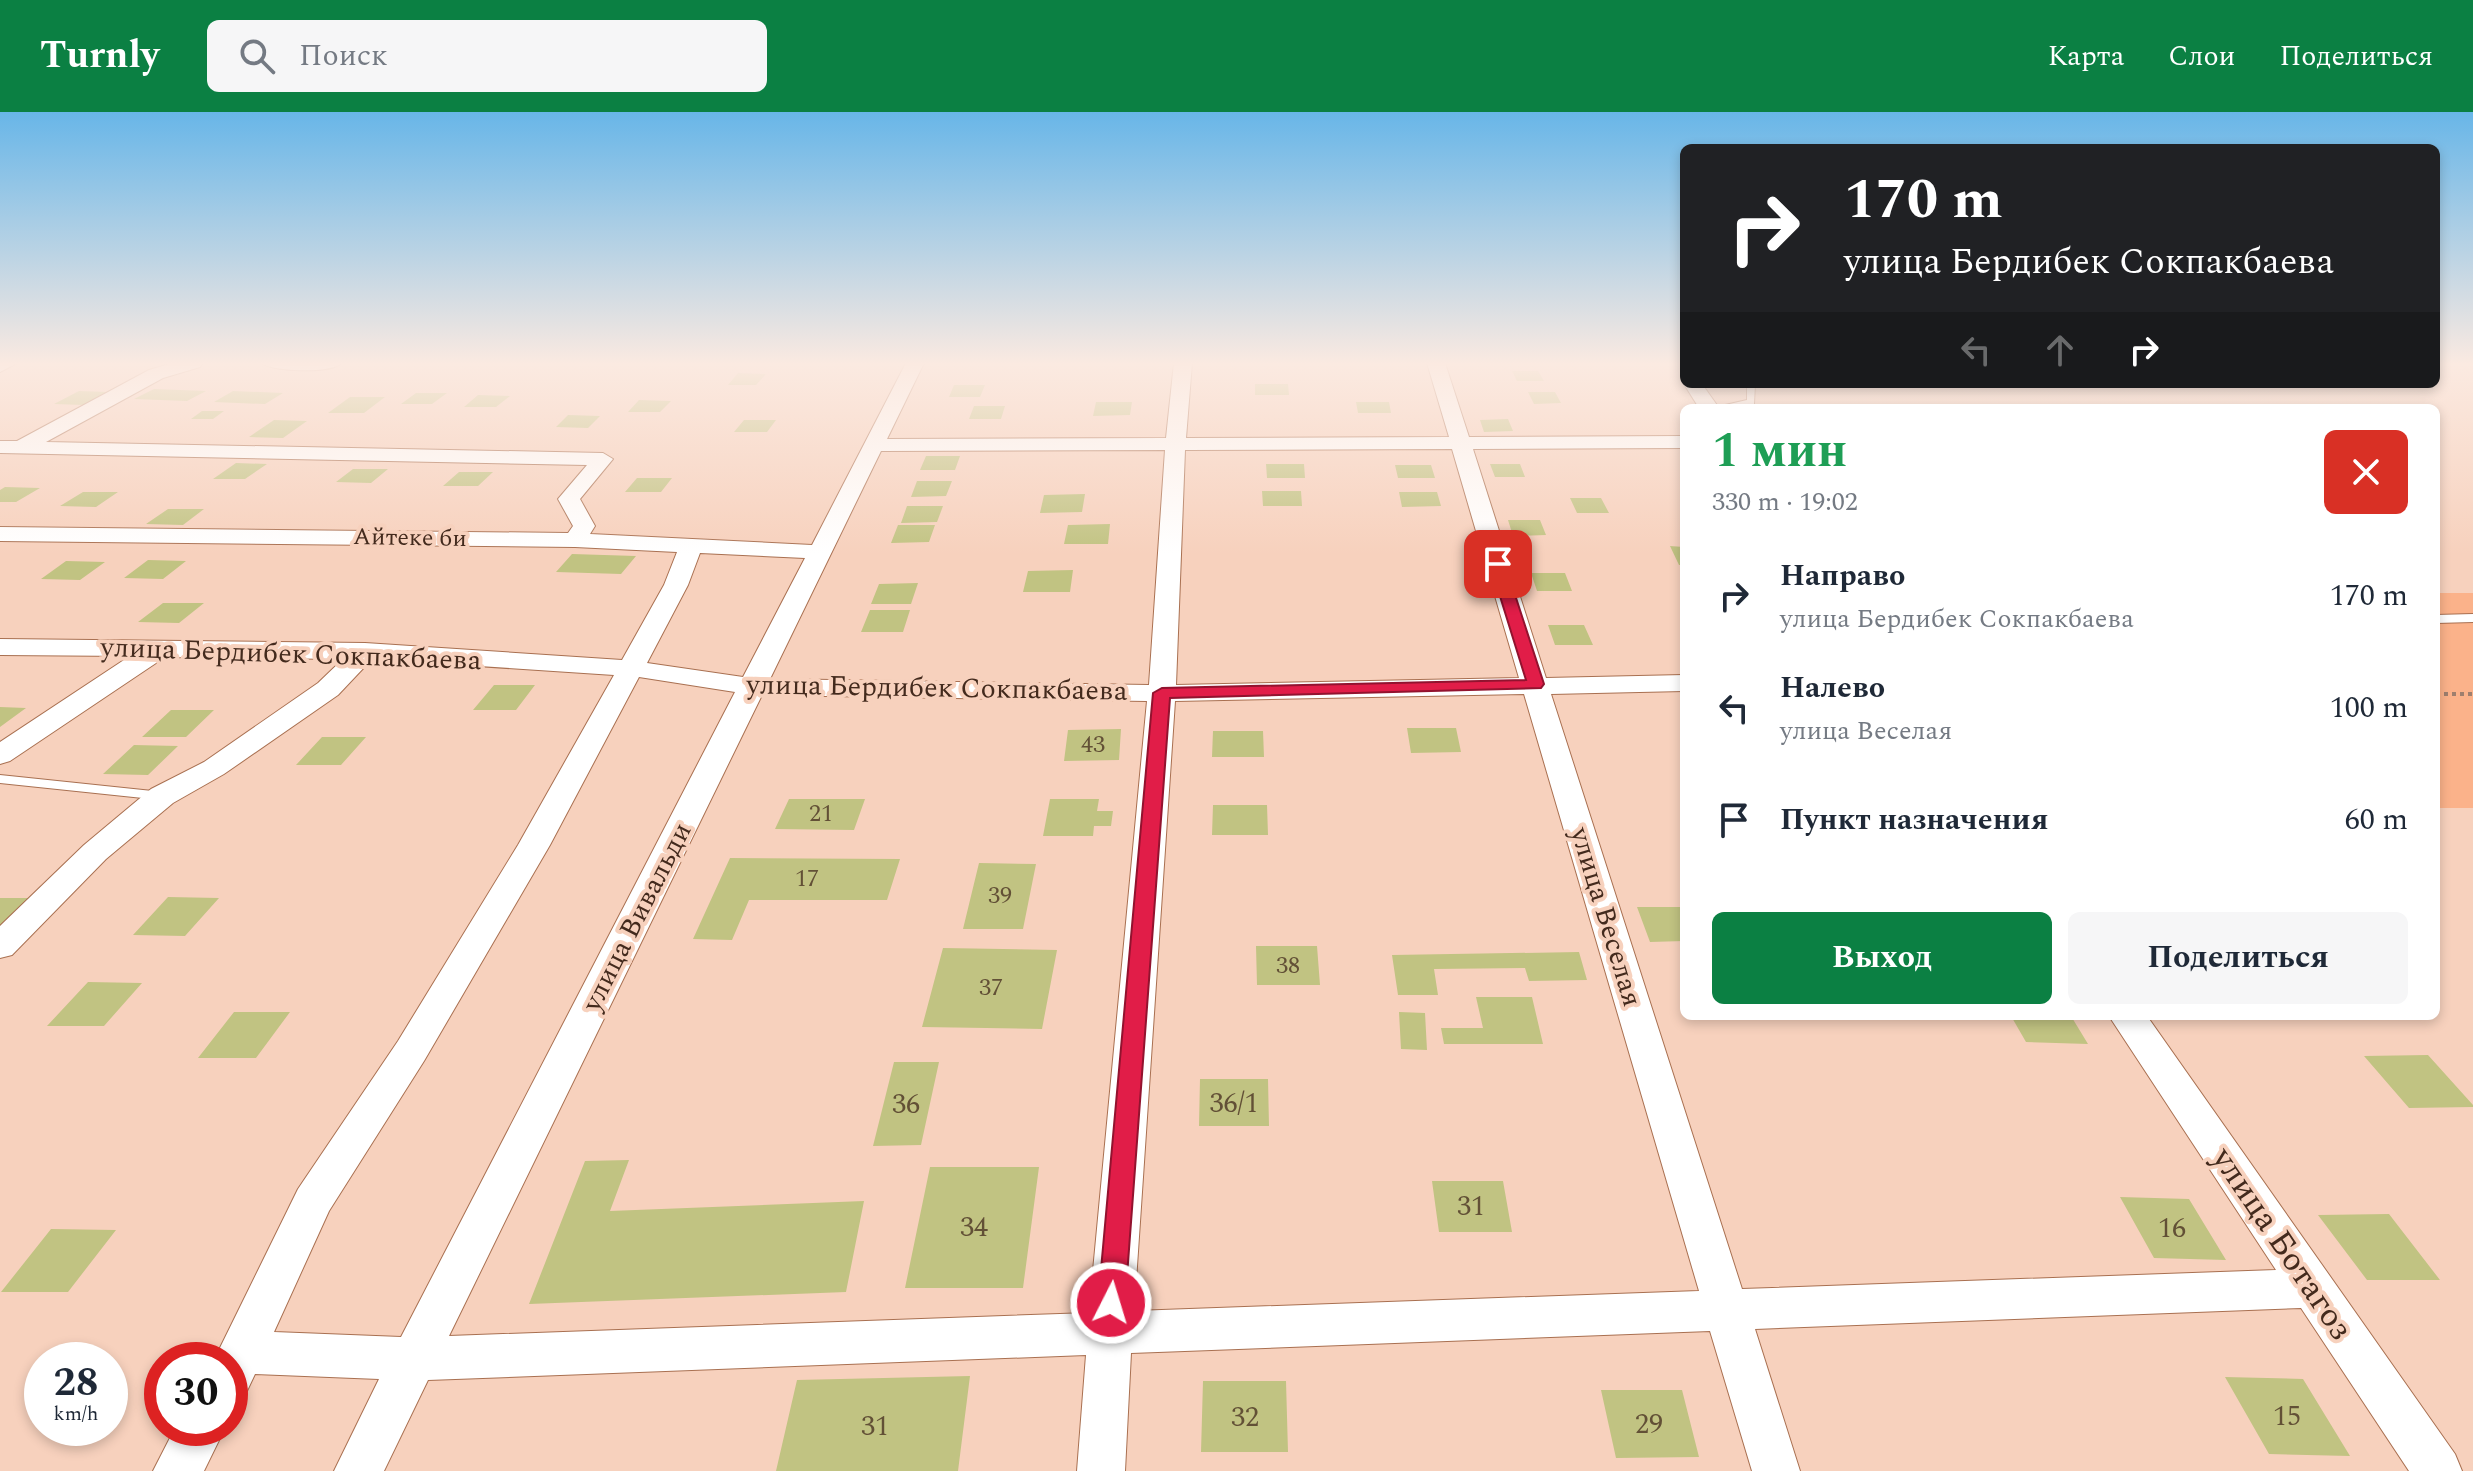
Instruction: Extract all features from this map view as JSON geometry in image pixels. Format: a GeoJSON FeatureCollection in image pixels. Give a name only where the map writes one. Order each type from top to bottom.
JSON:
{"type":"FeatureCollection","features":[{"type":"Feature","properties":{"kind":"street"},"geometry":{"type":"LineString","coordinates":[[0,469],[19,448],[59,426]]}},
{"type":"Feature","properties":{"kind":"street","name":"улица Вивальди"},"geometry":{"type":"LineString","coordinates":[[358,1471],[753,687],[853,480],[885,426]]}},
{"type":"Feature","properties":{"kind":"street"},"geometry":{"type":"LineString","coordinates":[[1101,1471],[1109,1334],[1162,693],[1175,426]]}},
{"type":"Feature","properties":{"kind":"street","name":"улица Веселая"},"geometry":{"type":"LineString","coordinates":[[1455,426],[1776,1471]]}},
{"type":"Feature","properties":{"kind":"street"},"geometry":{"type":"LineString","coordinates":[[876,445],[1680,442]]}},
{"type":"Feature","properties":{"kind":"street"},"geometry":{"type":"LineString","coordinates":[[19,448],[603,459],[569,499],[584,526],[575,540]]}},
{"type":"Feature","properties":{"kind":"street","name":"Айтеке би"},"geometry":{"type":"LineString","coordinates":[[0,534],[575,540],[819,552]]}},
{"type":"Feature","properties":{"kind":"street"},"geometry":{"type":"LineString","coordinates":[[248,1342],[313,1201],[411,1051],[534,845],[674,588],[691,546]]}},
{"type":"Feature","properties":{"kind":"street","name":"улица Бердибек Сокпакбаева"},"geometry":{"type":"LineString","coordinates":[[0,647],[365,651],[630,668],[753,687],[1162,693],[1680,683]]}},
{"type":"Feature","properties":{"kind":"street"},"geometry":{"type":"LineString","coordinates":[[0,755],[157,650]]}},
{"type":"Feature","properties":{"kind":"street"},"geometry":{"type":"LineString","coordinates":[[0,946],[95,852],[162,796],[214,768],[328,689],[365,651]]}},
{"type":"Feature","properties":{"kind":"street","name":"улица Ботагоз"},"geometry":{"type":"LineString","coordinates":[[2130,1020],[2438,1471]]}},
{"type":"Feature","properties":{"kind":"street"},"geometry":{"type":"LineString","coordinates":[[248,1365],[2312,1288]]}},
{"type":"Feature","properties":{"kind":"street"},"geometry":{"type":"LineString","coordinates":[[177,1471],[191,1446]]}},
{"type":"Feature","properties":{"kind":"lane"},"geometry":{"type":"LineString","coordinates":[[2440,619],[2473,618]]}},
{"type":"Feature","properties":{"kind":"lane"},"geometry":{"type":"LineString","coordinates":[[0,779],[162,796]]}},
{"type":"Feature","properties":{"kind":"path"},"geometry":{"type":"LineString","coordinates":[[2440,694],[2473,694]]}},
{"type":"Feature","properties":{"kind":"shaded area"},"geometry":{"type":"Polygon","coordinates":[[[2440,593],[2473,593],[2473,808],[2440,808],[2440,593]]]}},
{"type":"Feature","properties":{"kind":"building"},"geometry":{"type":"Polygon","coordinates":[[[265,426],[299,426],[283,438],[249,437],[265,426]]]}},
{"type":"Feature","properties":{"kind":"building"},"geometry":{"type":"Polygon","coordinates":[[[739,426],[771,426],[767,432],[734,432],[739,426]]]}},
{"type":"Feature","properties":{"kind":"building"},"geometry":{"type":"Polygon","coordinates":[[[1482,426],[1511,426],[1513,431],[1484,432],[1482,426]]]}},
{"type":"Feature","properties":{"kind":"building"},"geometry":{"type":"Polygon","coordinates":[[[926,456],[960,456],[955,470],[920,470],[926,456]]]}},
{"type":"Feature","properties":{"kind":"building"},"geometry":{"type":"Polygon","coordinates":[[[236,463],[267,464],[245,479],[213,479],[236,463]]]}},
{"type":"Feature","properties":{"kind":"building"},"geometry":{"type":"Polygon","coordinates":[[[1266,464],[1304,464],[1305,478],[1267,478],[1266,464]]]}},
{"type":"Feature","properties":{"kind":"building"},"geometry":{"type":"Polygon","coordinates":[[[1490,464],[1520,464],[1525,477],[1495,477],[1490,464]]]}},
{"type":"Feature","properties":{"kind":"building"},"geometry":{"type":"Polygon","coordinates":[[[1395,465],[1431,465],[1435,478],[1398,478],[1395,465]]]}},
{"type":"Feature","properties":{"kind":"building"},"geometry":{"type":"Polygon","coordinates":[[[353,469],[388,469],[371,483],[336,482],[353,469]]]}},
{"type":"Feature","properties":{"kind":"building"},"geometry":{"type":"Polygon","coordinates":[[[459,472],[493,472],[478,486],[443,486],[459,472]]]}},
{"type":"Feature","properties":{"kind":"building"},"geometry":{"type":"Polygon","coordinates":[[[637,478],[672,478],[661,492],[625,492],[637,478]]]}},
{"type":"Feature","properties":{"kind":"building"},"geometry":{"type":"Polygon","coordinates":[[[917,481],[952,481],[946,496],[911,497],[917,481]]]}},
{"type":"Feature","properties":{"kind":"building"},"geometry":{"type":"Polygon","coordinates":[[[5,487],[40,488],[16,502],[0,502],[0,490],[5,487]]]}},
{"type":"Feature","properties":{"kind":"building"},"geometry":{"type":"Polygon","coordinates":[[[1262,491],[1301,491],[1302,506],[1263,506],[1262,491]]]}},
{"type":"Feature","properties":{"kind":"building"},"geometry":{"type":"Polygon","coordinates":[[[83,492],[118,492],[96,507],[60,506],[83,492]]]}},
{"type":"Feature","properties":{"kind":"building"},"geometry":{"type":"Polygon","coordinates":[[[1399,492],[1437,492],[1441,506],[1402,507],[1399,492]]]}},
{"type":"Feature","properties":{"kind":"building"},"geometry":{"type":"Polygon","coordinates":[[[1085,494],[1082,512],[1040,513],[1044,495],[1085,494]]]}},
{"type":"Feature","properties":{"kind":"building"},"geometry":{"type":"Polygon","coordinates":[[[1570,498],[1601,498],[1609,513],[1577,513],[1570,498]]]}},
{"type":"Feature","properties":{"kind":"building"},"geometry":{"type":"Polygon","coordinates":[[[907,506],[943,506],[937,522],[901,523],[907,506]]]}},
{"type":"Feature","properties":{"kind":"building"},"geometry":{"type":"Polygon","coordinates":[[[168,509],[204,509],[183,525],[146,524],[168,509]]]}},
{"type":"Feature","properties":{"kind":"building"},"geometry":{"type":"Polygon","coordinates":[[[1508,520],[1540,520],[1546,535],[1513,536],[1508,520]]]}},
{"type":"Feature","properties":{"kind":"building"},"geometry":{"type":"Polygon","coordinates":[[[1110,524],[1108,544],[1064,544],[1068,525],[1110,524]]]}},
{"type":"Feature","properties":{"kind":"building"},"geometry":{"type":"Polygon","coordinates":[[[898,525],[935,525],[929,542],[891,543],[898,525]]]}},
{"type":"Feature","properties":{"kind":"building"},"geometry":{"type":"Polygon","coordinates":[[[1670,546],[1680,547],[1679,565],[1670,546]]]}},
{"type":"Feature","properties":{"kind":"building"},"geometry":{"type":"Polygon","coordinates":[[[572,554],[636,556],[621,574],[556,572],[572,554]]]}},
{"type":"Feature","properties":{"kind":"building"},"geometry":{"type":"Polygon","coordinates":[[[148,560],[186,561],[163,579],[124,578],[148,560]]]}},
{"type":"Feature","properties":{"kind":"building"},"geometry":{"type":"Polygon","coordinates":[[[66,561],[105,562],[80,580],[41,579],[66,561]]]}},
{"type":"Feature","properties":{"kind":"building"},"geometry":{"type":"Polygon","coordinates":[[[1073,570],[1070,592],[1023,592],[1028,571],[1073,570]]]}},
{"type":"Feature","properties":{"kind":"building"},"geometry":{"type":"Polygon","coordinates":[[[1531,573],[1565,573],[1572,591],[1537,591],[1531,573]]]}},
{"type":"Feature","properties":{"kind":"building"},"geometry":{"type":"Polygon","coordinates":[[[918,583],[911,604],[871,604],[879,584],[918,583]]]}},
{"type":"Feature","properties":{"kind":"building"},"geometry":{"type":"Polygon","coordinates":[[[163,603],[204,603],[179,623],[138,622],[163,603]]]}},
{"type":"Feature","properties":{"kind":"building"},"geometry":{"type":"Polygon","coordinates":[[[870,610],[910,610],[903,632],[861,632],[870,610]]]}},
{"type":"Feature","properties":{"kind":"building"},"geometry":{"type":"Polygon","coordinates":[[[1548,625],[1584,625],[1593,645],[1555,645],[1548,625]]]}},
{"type":"Feature","properties":{"kind":"building"},"geometry":{"type":"Polygon","coordinates":[[[494,685],[535,685],[516,710],[473,710],[494,685]]]}},
{"type":"Feature","properties":{"kind":"building"},"geometry":{"type":"Polygon","coordinates":[[[0,707],[26,708],[0,727],[0,707]]]}},
{"type":"Feature","properties":{"kind":"building"},"geometry":{"type":"Polygon","coordinates":[[[171,710],[214,710],[186,737],[142,737],[171,710]]]}},
{"type":"Feature","properties":{"kind":"building"},"geometry":{"type":"Polygon","coordinates":[[[1407,728],[1456,728],[1461,752],[1411,753],[1407,728]]]}},
{"type":"Feature","properties":{"kind":"building"},"geometry":{"type":"Polygon","coordinates":[[[1121,729],[1119,760],[1064,761],[1068,730],[1121,729]]]}},
{"type":"Feature","properties":{"kind":"building"},"geometry":{"type":"Polygon","coordinates":[[[1213,731],[1263,731],[1264,757],[1212,757],[1213,731]]]}},
{"type":"Feature","properties":{"kind":"building"},"geometry":{"type":"Polygon","coordinates":[[[322,737],[366,737],[341,765],[296,765],[322,737]]]}},
{"type":"Feature","properties":{"kind":"building"},"geometry":{"type":"Polygon","coordinates":[[[134,745],[178,746],[148,775],[103,774],[134,745]]]}},
{"type":"Feature","properties":{"kind":"building"},"geometry":{"type":"Polygon","coordinates":[[[789,799],[865,799],[854,830],[775,829],[789,799]]]}},
{"type":"Feature","properties":{"kind":"building"},"geometry":{"type":"Polygon","coordinates":[[[1050,799],[1099,799],[1097,811],[1113,811],[1111,826],[1094,826],[1093,836],[1043,836],[1050,799]]]}},
{"type":"Feature","properties":{"kind":"building"},"geometry":{"type":"Polygon","coordinates":[[[1213,805],[1267,805],[1268,835],[1212,835],[1213,805]]]}},
{"type":"Feature","properties":{"kind":"building"},"geometry":{"type":"Polygon","coordinates":[[[730,858],[900,859],[887,900],[749,900],[732,940],[693,939],[730,858]]]}},
{"type":"Feature","properties":{"kind":"building"},"geometry":{"type":"Polygon","coordinates":[[[979,863],[1036,864],[1023,929],[963,929],[979,863]]]}},
{"type":"Feature","properties":{"kind":"building"},"geometry":{"type":"Polygon","coordinates":[[[168,897],[219,898],[185,936],[133,935],[168,897]]]}},
{"type":"Feature","properties":{"kind":"building"},"geometry":{"type":"Polygon","coordinates":[[[0,898],[29,898],[0,926],[0,898]]]}},
{"type":"Feature","properties":{"kind":"building"},"geometry":{"type":"Polygon","coordinates":[[[1637,907],[1680,907],[1680,941],[1650,942],[1637,907]]]}},
{"type":"Feature","properties":{"kind":"building"},"geometry":{"type":"Polygon","coordinates":[[[1256,946],[1317,946],[1320,985],[1257,985],[1256,946]]]}},
{"type":"Feature","properties":{"kind":"building"},"geometry":{"type":"Polygon","coordinates":[[[943,948],[1057,950],[1042,1029],[922,1027],[943,948]]]}},
{"type":"Feature","properties":{"kind":"building"},"geometry":{"type":"Polygon","coordinates":[[[1579,952],[1587,980],[1529,981],[1525,968],[1434,969],[1438,995],[1398,995],[1392,955],[1579,952]]]}},
{"type":"Feature","properties":{"kind":"building"},"geometry":{"type":"Polygon","coordinates":[[[88,982],[142,983],[104,1026],[47,1026],[88,982]]]}},
{"type":"Feature","properties":{"kind":"building"},"geometry":{"type":"Polygon","coordinates":[[[1476,997],[1532,997],[1543,1044],[1444,1044],[1441,1028],[1483,1028],[1476,997]]]}},
{"type":"Feature","properties":{"kind":"building"},"geometry":{"type":"Polygon","coordinates":[[[234,1012],[290,1012],[256,1058],[198,1058],[234,1012]]]}},
{"type":"Feature","properties":{"kind":"building"},"geometry":{"type":"Polygon","coordinates":[[[1399,1012],[1425,1013],[1427,1050],[1401,1049],[1399,1012]]]}},
{"type":"Feature","properties":{"kind":"building"},"geometry":{"type":"Polygon","coordinates":[[[2013,1020],[2073,1020],[2088,1044],[2026,1042],[2013,1020]]]}},
{"type":"Feature","properties":{"kind":"building"},"geometry":{"type":"Polygon","coordinates":[[[2428,1055],[2473,1107],[2409,1108],[2364,1056],[2428,1055]]]}},
{"type":"Feature","properties":{"kind":"building"},"geometry":{"type":"Polygon","coordinates":[[[894,1062],[939,1062],[921,1145],[873,1146],[894,1062]]]}},
{"type":"Feature","properties":{"kind":"building"},"geometry":{"type":"Polygon","coordinates":[[[1200,1079],[1268,1079],[1269,1126],[1199,1126],[1200,1079]]]}},
{"type":"Feature","properties":{"kind":"building"},"geometry":{"type":"Polygon","coordinates":[[[629,1160],[610,1211],[864,1201],[846,1292],[529,1304],[585,1161],[629,1160]]]}},
{"type":"Feature","properties":{"kind":"building"},"geometry":{"type":"Polygon","coordinates":[[[930,1167],[1039,1167],[1023,1288],[905,1288],[930,1167]]]}},
{"type":"Feature","properties":{"kind":"building"},"geometry":{"type":"Polygon","coordinates":[[[1432,1181],[1503,1181],[1512,1232],[1439,1232],[1432,1181]]]}},
{"type":"Feature","properties":{"kind":"building"},"geometry":{"type":"Polygon","coordinates":[[[2120,1197],[2189,1199],[2226,1260],[2154,1258],[2120,1197]]]}},
{"type":"Feature","properties":{"kind":"building"},"geometry":{"type":"Polygon","coordinates":[[[2389,1214],[2440,1280],[2367,1280],[2318,1215],[2389,1214]]]}},
{"type":"Feature","properties":{"kind":"building"},"geometry":{"type":"Polygon","coordinates":[[[51,1229],[116,1230],[68,1292],[1,1292],[51,1229]]]}},
{"type":"Feature","properties":{"kind":"building"},"geometry":{"type":"Polygon","coordinates":[[[970,1376],[958,1471],[776,1471],[797,1380],[970,1376]]]}},
{"type":"Feature","properties":{"kind":"building"},"geometry":{"type":"Polygon","coordinates":[[[2225,1377],[2303,1379],[2350,1456],[2269,1454],[2225,1377]]]}},
{"type":"Feature","properties":{"kind":"building"},"geometry":{"type":"Polygon","coordinates":[[[1203,1381],[1286,1381],[1288,1452],[1201,1452],[1203,1381]]]}},
{"type":"Feature","properties":{"kind":"building"},"geometry":{"type":"Polygon","coordinates":[[[1601,1390],[1682,1390],[1699,1457],[1616,1458],[1601,1390]]]}},
{"type":"Feature","properties":{"kind":"route"},"geometry":{"type":"LineString","coordinates":[[1111,1303],[1162,693],[1536,684],[1498,564]]}}]}
